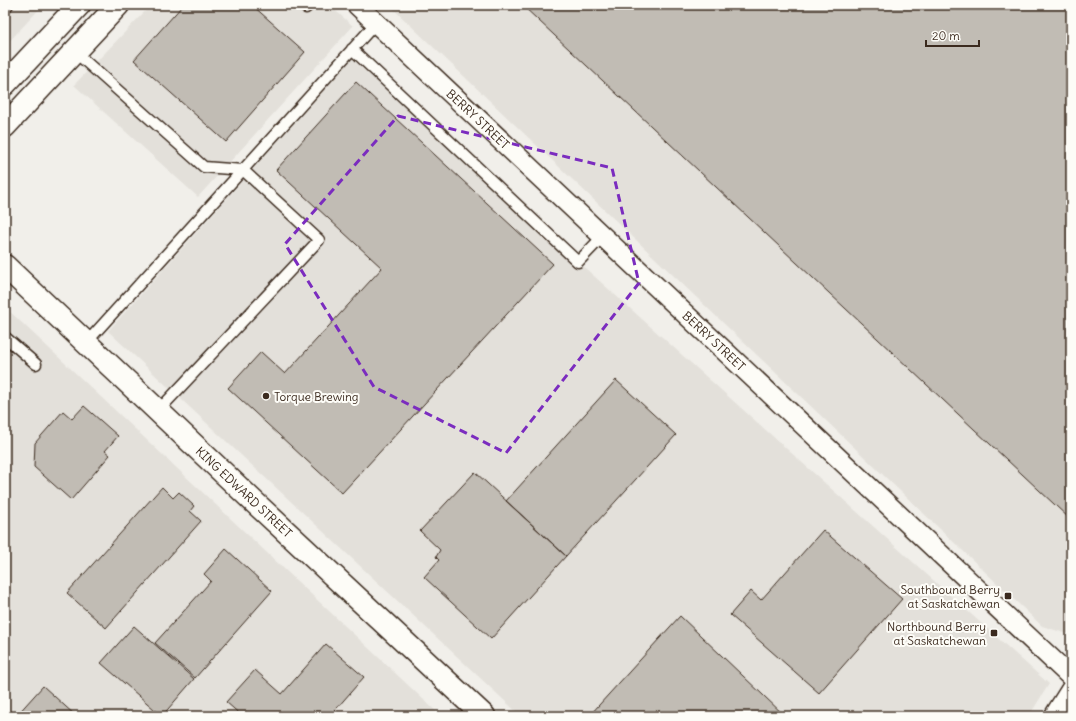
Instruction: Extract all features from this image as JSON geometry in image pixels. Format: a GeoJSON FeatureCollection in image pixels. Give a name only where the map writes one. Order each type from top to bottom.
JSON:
{"type":"FeatureCollection","features":[{"type":"Feature","properties":{"kind":"main road"},"geometry":{"type":"LineString","coordinates":[[5,84],[79,5]]}},
{"type":"Feature","properties":{"kind":"main road"},"geometry":{"type":"LineString","coordinates":[[5,126],[118,5]]}},
{"type":"Feature","properties":{"kind":"main road","name":"KING EDWARD STREET"},"geometry":{"type":"LineString","coordinates":[[5,266],[258,506],[484,716]]}},
{"type":"Feature","properties":{"kind":"street","name":"BERRY STREET"},"geometry":{"type":"LineString","coordinates":[[357,5],[1071,677]]}},
{"type":"Feature","properties":{"kind":"street"},"geometry":{"type":"LineString","coordinates":[[1054,716],[1071,689]]}},
{"type":"Feature","properties":{"kind":"lane"},"geometry":{"type":"LineString","coordinates":[[5,8],[8,5]]}},
{"type":"Feature","properties":{"kind":"lane"},"geometry":{"type":"LineString","coordinates":[[303,5],[306,8],[309,5]]}},
{"type":"Feature","properties":{"kind":"lane"},"geometry":{"type":"LineString","coordinates":[[86,343],[376,23]]}},
{"type":"Feature","properties":{"kind":"lane"},"geometry":{"type":"LineString","coordinates":[[352,49],[578,262],[603,236]]}},
{"type":"Feature","properties":{"kind":"lane"},"geometry":{"type":"LineString","coordinates":[[74,52],[204,167],[242,170],[319,240],[158,411]]}},
{"type":"Feature","properties":{"kind":"lane"},"geometry":{"type":"LineString","coordinates":[[5,337],[36,364]]}},
{"type":"Feature","properties":{"kind":"highlighted area"},"geometry":{"type":"Polygon","coordinates":[[[398,116],[612,168],[639,283],[506,453],[374,387],[285,244],[398,116]]]}},
{"type":"Feature","properties":{"kind":"shaded area"},"geometry":{"type":"Polygon","coordinates":[[[5,5],[43,5],[5,46],[5,5]]]}},
{"type":"Feature","properties":{"kind":"shaded area"},"geometry":{"type":"Polygon","coordinates":[[[151,5],[329,5],[353,26],[198,197],[74,85],[151,5]]]}},
{"type":"Feature","properties":{"kind":"shaded area"},"geometry":{"type":"Polygon","coordinates":[[[389,5],[1071,5],[1071,635],[1042,626],[389,5]]]}},
{"type":"Feature","properties":{"kind":"shaded area"},"geometry":{"type":"Polygon","coordinates":[[[352,59],[1049,684],[1029,716],[521,716],[108,331],[352,59]]]}},
{"type":"Feature","properties":{"kind":"shaded area"},"geometry":{"type":"Polygon","coordinates":[[[5,307],[441,716],[5,716],[5,307]]]}},
{"type":"Feature","properties":{"kind":"building"},"geometry":{"type":"Polygon","coordinates":[[[183,5],[252,5],[305,52],[226,142],[134,60],[183,5]]]}},
{"type":"Feature","properties":{"kind":"building"},"geometry":{"type":"Polygon","coordinates":[[[522,5],[1071,5],[1071,520],[522,5]]]}},
{"type":"Feature","properties":{"kind":"building"},"geometry":{"type":"Polygon","coordinates":[[[356,82],[553,264],[342,493],[228,388],[261,352],[285,374],[382,268],[276,170],[356,82]]]}},
{"type":"Feature","properties":{"kind":"building"},"geometry":{"type":"Polygon","coordinates":[[[616,380],[676,435],[566,556],[506,501],[616,380]]]}},
{"type":"Feature","properties":{"kind":"building"},"geometry":{"type":"Polygon","coordinates":[[[84,406],[118,436],[105,451],[110,455],[71,500],[34,467],[35,443],[63,411],[72,419],[84,406]]]}},
{"type":"Feature","properties":{"kind":"building"},"geometry":{"type":"Polygon","coordinates":[[[475,472],[566,556],[491,639],[424,577],[439,560],[436,557],[440,550],[420,531],[475,472]]]}},
{"type":"Feature","properties":{"kind":"building"},"geometry":{"type":"Polygon","coordinates":[[[162,487],[173,498],[179,492],[194,506],[190,511],[201,521],[106,628],[67,593],[162,487]]]}},
{"type":"Feature","properties":{"kind":"building"},"geometry":{"type":"Polygon","coordinates":[[[823,530],[902,599],[819,693],[730,615],[751,591],[761,600],[823,530]]]}},
{"type":"Feature","properties":{"kind":"building"},"geometry":{"type":"Polygon","coordinates":[[[226,549],[272,591],[195,678],[155,643],[211,581],[204,574],[226,549]]]}},
{"type":"Feature","properties":{"kind":"building"},"geometry":{"type":"Polygon","coordinates":[[[680,616],[785,716],[589,716],[680,616]]]}},
{"type":"Feature","properties":{"kind":"building"},"geometry":{"type":"Polygon","coordinates":[[[134,626],[194,679],[162,716],[101,663],[134,626]]]}},
{"type":"Feature","properties":{"kind":"building"},"geometry":{"type":"Polygon","coordinates":[[[326,644],[364,677],[330,716],[242,716],[226,702],[255,670],[282,694],[326,644]]]}},
{"type":"Feature","properties":{"kind":"building"},"geometry":{"type":"Polygon","coordinates":[[[43,686],[76,716],[16,716],[43,686]]]}},
{"type":"Feature","properties":{"kind":"place","name":"Torque Brewing"},"geometry":{"type":"Point","coordinates":[266,396]}},
{"type":"Feature","properties":{"kind":"place","name":"Southbound Berry at Saskatchewan"},"geometry":{"type":"Point","coordinates":[1008,596]}},
{"type":"Feature","properties":{"kind":"place","name":"Northbound Berry at Saskatchewan"},"geometry":{"type":"Point","coordinates":[994,633]}}]}
